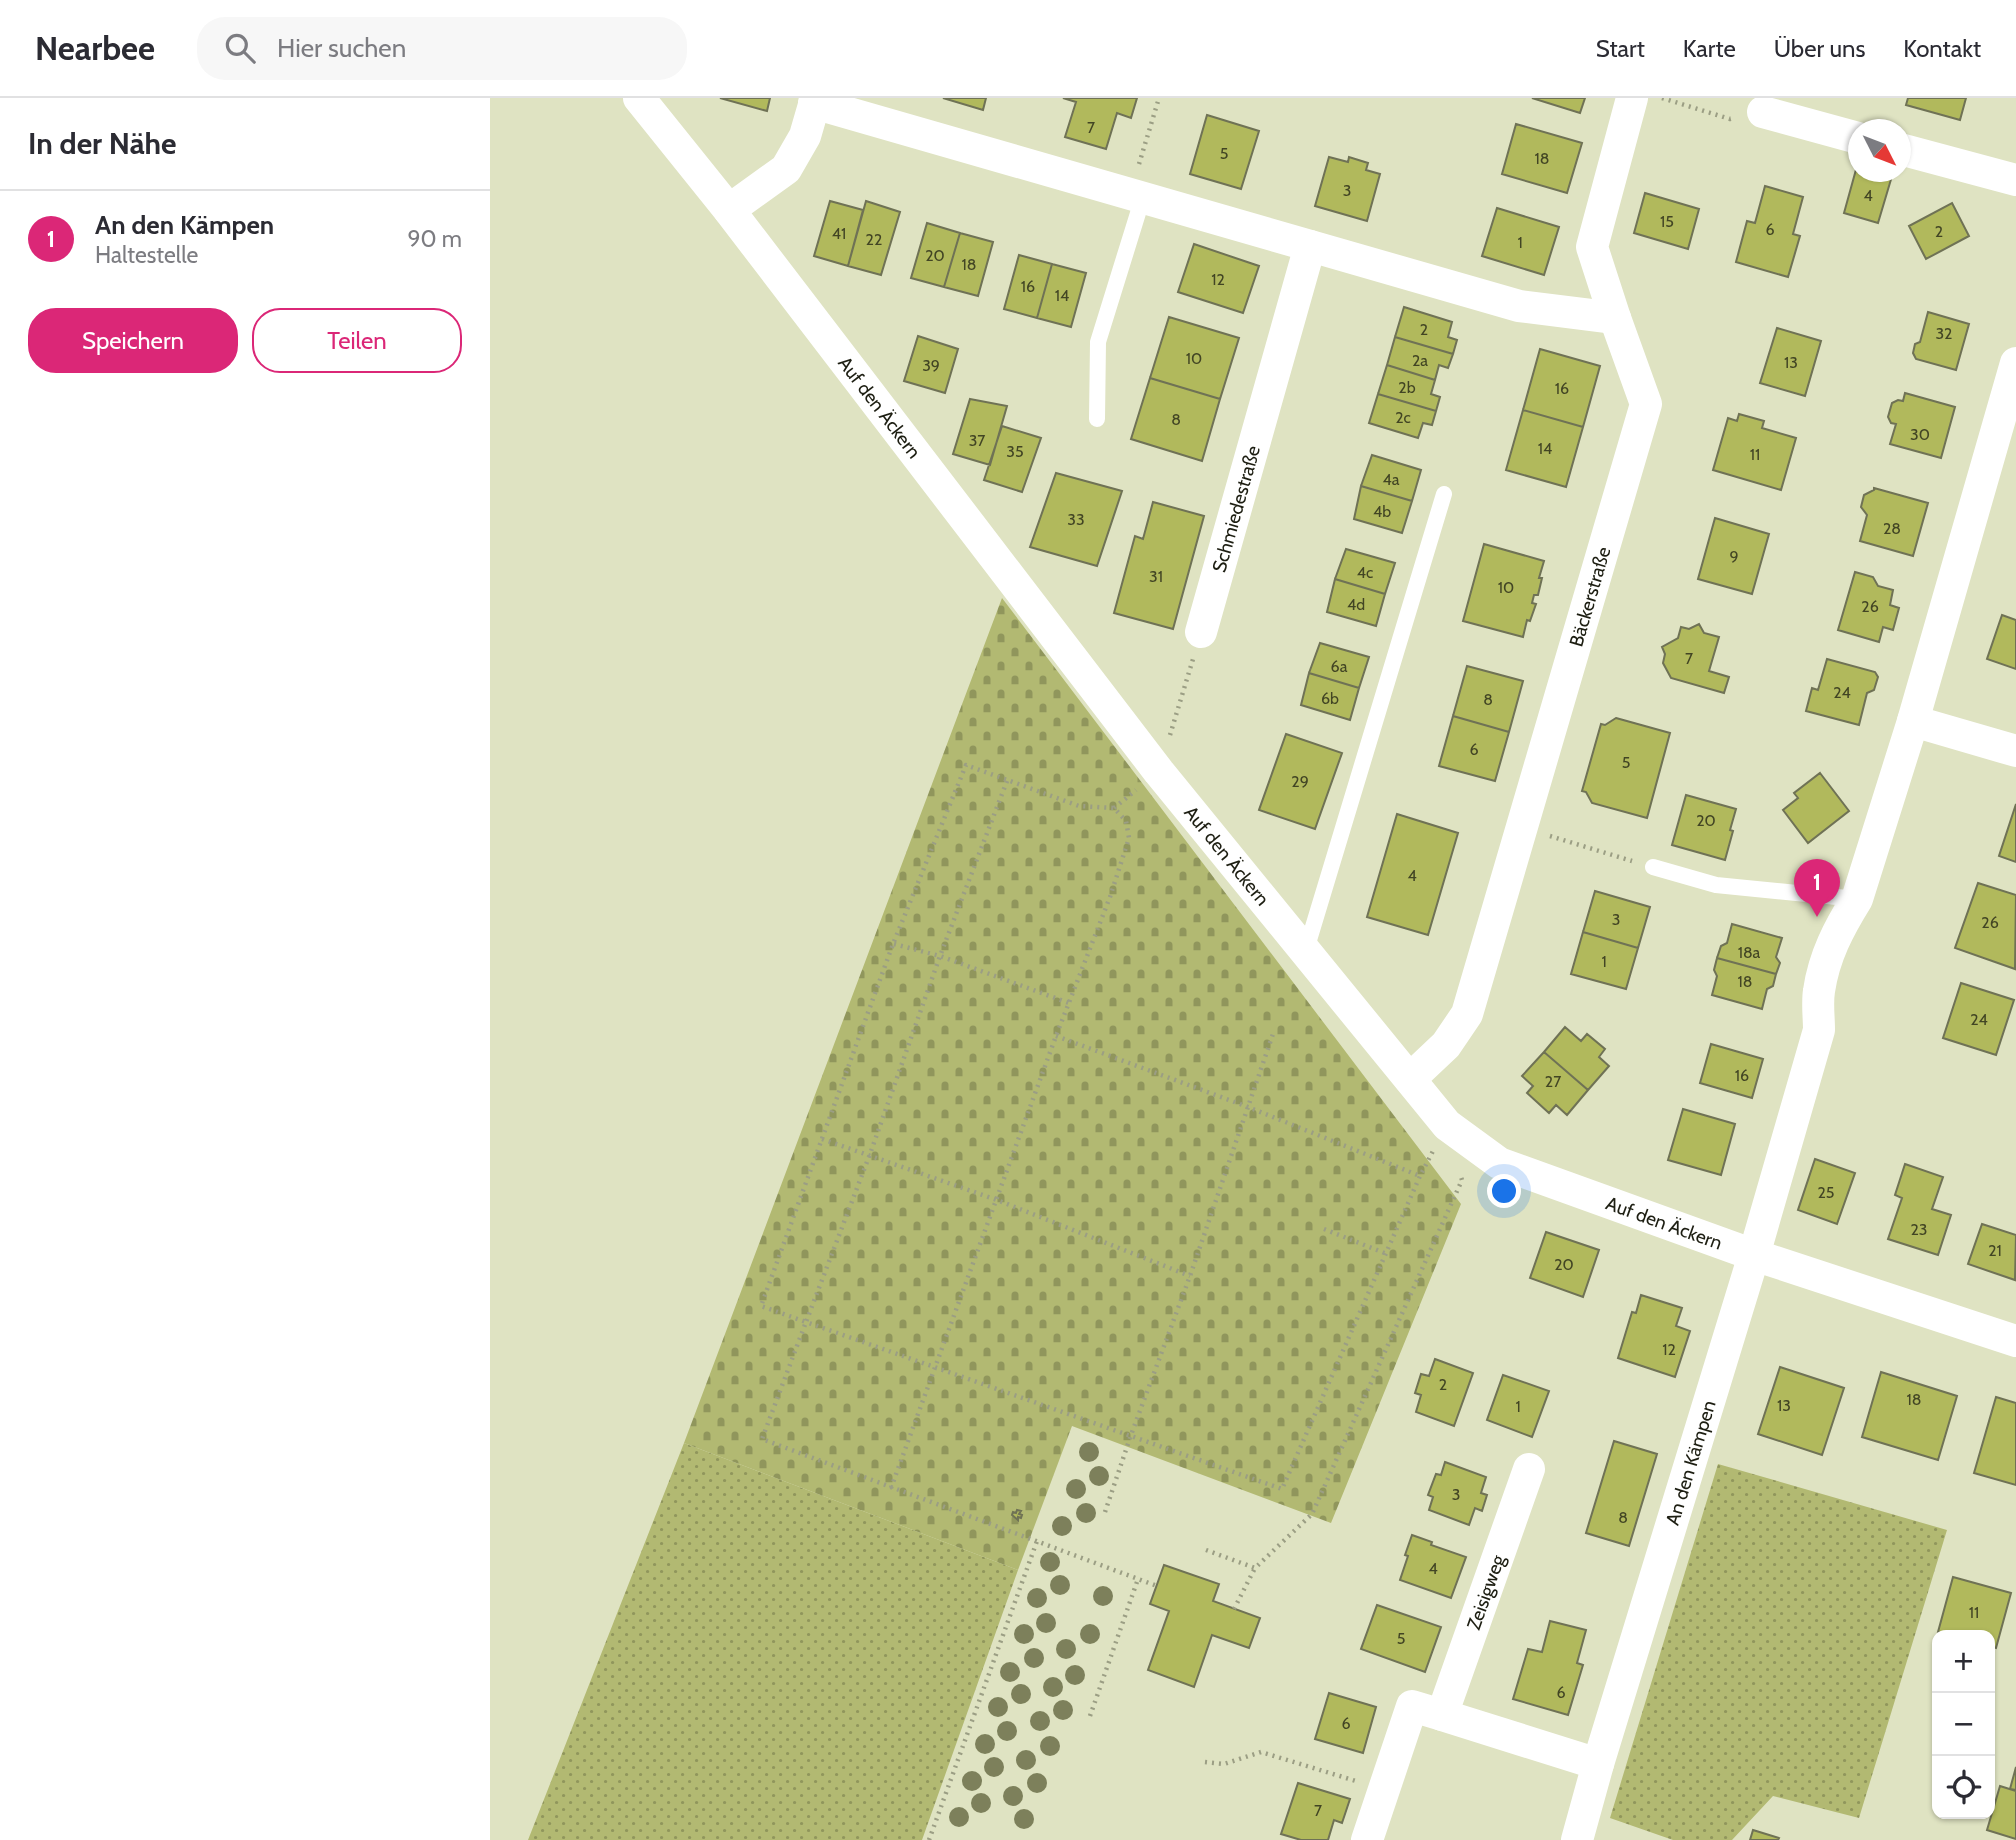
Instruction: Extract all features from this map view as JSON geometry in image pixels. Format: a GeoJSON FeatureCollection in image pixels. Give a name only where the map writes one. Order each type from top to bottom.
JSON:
{"type":"FeatureCollection","features":[{"type":"Feature","properties":{"kind":"street","name":"Auf den Äckern"},"geometry":{"type":"LineString","coordinates":[[639,98],[729,210],[1159,772],[1447,1125],[1499,1163],[1754,1255],[2016,1341]]}},
{"type":"Feature","properties":{"kind":"street","name":"Bäckerstraße"},"geometry":{"type":"LineString","coordinates":[[1410,1079],[1446,1045],[1466,1014],[1646,404],[1592,247],[1632,98]]}},
{"type":"Feature","properties":{"kind":"street"},"geometry":{"type":"LineString","coordinates":[[729,210],[786,169],[805,136],[815,100],[1519,306],[1615,318]]}},
{"type":"Feature","properties":{"kind":"street"},"geometry":{"type":"LineString","coordinates":[[1764,105],[1848,134]]}},
{"type":"Feature","properties":{"kind":"street"},"geometry":{"type":"LineString","coordinates":[[1911,152],[2016,180]]}},
{"type":"Feature","properties":{"kind":"street","name":"Schmiedestraße"},"geometry":{"type":"LineString","coordinates":[[1201,632],[1310,246]]}},
{"type":"Feature","properties":{"kind":"street","name":"An den Kämpen"},"geometry":{"type":"LineString","coordinates":[[1577,1840],[1754,1255],[1819,1030],[1818,993],[1826,956],[1857,899],[1913,721],[2016,363]]}},
{"type":"Feature","properties":{"kind":"street"},"geometry":{"type":"LineString","coordinates":[[1913,721],[2016,751]]}},
{"type":"Feature","properties":{"kind":"street","name":"Zeisigweg"},"geometry":{"type":"LineString","coordinates":[[1442,1715],[1529,1469]]}},
{"type":"Feature","properties":{"kind":"street"},"geometry":{"type":"LineString","coordinates":[[1367,1840],[1412,1706],[1598,1764]]}},
{"type":"Feature","properties":{"kind":"lane"},"geometry":{"type":"LineString","coordinates":[[1097,419],[1098,342],[1136,195]]}},
{"type":"Feature","properties":{"kind":"lane"},"geometry":{"type":"LineString","coordinates":[[1306,950],[1444,494]]}},
{"type":"Feature","properties":{"kind":"lane"},"geometry":{"type":"LineString","coordinates":[[1653,867],[1716,885],[1857,899]]}},
{"type":"Feature","properties":{"kind":"path"},"geometry":{"type":"LineString","coordinates":[[1136,195],[1159,98]]}},
{"type":"Feature","properties":{"kind":"path"},"geometry":{"type":"LineString","coordinates":[[1661,98],[1730,118],[1764,105]]}},
{"type":"Feature","properties":{"kind":"path"},"geometry":{"type":"LineString","coordinates":[[1159,772],[1201,632]]}},
{"type":"Feature","properties":{"kind":"path"},"geometry":{"type":"LineString","coordinates":[[891,1488],[935,1366],[997,1200],[1056,1037],[1110,897],[1129,838],[1126,821],[1114,808],[1079,806],[966,765],[894,944],[761,1306],[935,1366],[1282,1489],[1420,1176],[1447,1125]]}},
{"type":"Feature","properties":{"kind":"path"},"geometry":{"type":"LineString","coordinates":[[1007,781],[762,1439],[1157,1586]]}},
{"type":"Feature","properties":{"kind":"path"},"geometry":{"type":"LineString","coordinates":[[1521,828],[1653,867]]}},
{"type":"Feature","properties":{"kind":"path"},"geometry":{"type":"LineString","coordinates":[[894,944],[940,956],[1069,1003]]}},
{"type":"Feature","properties":{"kind":"path"},"geometry":{"type":"LineString","coordinates":[[1105,1513],[1274,1031]]}},
{"type":"Feature","properties":{"kind":"path"},"geometry":{"type":"LineString","coordinates":[[1056,1037],[1248,1107],[1420,1176]]}},
{"type":"Feature","properties":{"kind":"path"},"geometry":{"type":"LineString","coordinates":[[1234,1609],[1255,1568],[1312,1514],[1462,1180],[1447,1125]]}},
{"type":"Feature","properties":{"kind":"path"},"geometry":{"type":"LineString","coordinates":[[822,1139],[997,1200],[1190,1276]]}},
{"type":"Feature","properties":{"kind":"path"},"geometry":{"type":"LineString","coordinates":[[1324,1229],[1387,1254]]}},
{"type":"Feature","properties":{"kind":"path"},"geometry":{"type":"LineString","coordinates":[[929,1840],[1037,1541]]}},
{"type":"Feature","properties":{"kind":"path"},"geometry":{"type":"LineString","coordinates":[[1206,1550],[1255,1568]]}},
{"type":"Feature","properties":{"kind":"path"},"geometry":{"type":"LineString","coordinates":[[1090,1716],[1138,1579]]}},
{"type":"Feature","properties":{"kind":"path"},"geometry":{"type":"LineString","coordinates":[[1205,1762],[1224,1764],[1261,1752],[1384,1789]]}},
{"type":"Feature","properties":{"kind":"green space"},"geometry":{"type":"Polygon","coordinates":[[[1002,598],[1461,1204],[1331,1523],[1072,1426],[1018,1570],[684,1443],[1002,598]]]}},
{"type":"Feature","properties":{"kind":"green space"},"geometry":{"type":"Polygon","coordinates":[[[684,1443],[1018,1570],[922,1840],[528,1840],[684,1443]]]}},
{"type":"Feature","properties":{"kind":"green space"},"geometry":{"type":"Polygon","coordinates":[[[1718,1464],[1947,1530],[1859,1818],[1773,1796],[1732,1840],[1673,1840],[1610,1818],[1718,1464]]]}},
{"type":"Feature","properties":{"kind":"building"},"geometry":{"type":"Polygon","coordinates":[[[720,98],[770,98],[767,111],[720,98]]]}},
{"type":"Feature","properties":{"kind":"building"},"geometry":{"type":"Polygon","coordinates":[[[943,98],[986,98],[983,110],[943,98]]]}},
{"type":"Feature","properties":{"kind":"building"},"geometry":{"type":"Polygon","coordinates":[[[1063,98],[1137,98],[1131,118],[1117,113],[1106,149],[1065,137],[1076,102],[1063,98]]]}},
{"type":"Feature","properties":{"kind":"building"},"geometry":{"type":"Polygon","coordinates":[[[1532,98],[1585,98],[1580,113],[1532,98]]]}},
{"type":"Feature","properties":{"kind":"building"},"geometry":{"type":"Polygon","coordinates":[[[1908,98],[1966,98],[1960,120],[1906,105],[1908,98]]]}},
{"type":"Feature","properties":{"kind":"building"},"geometry":{"type":"Polygon","coordinates":[[[1207,115],[1259,131],[1241,189],[1190,174],[1207,115]]]}},
{"type":"Feature","properties":{"kind":"building"},"geometry":{"type":"Polygon","coordinates":[[[1516,124],[1582,143],[1567,193],[1502,174],[1516,124]]]}},
{"type":"Feature","properties":{"kind":"building"},"geometry":{"type":"Polygon","coordinates":[[[1329,157],[1348,162],[1349,157],[1368,163],[1366,170],[1380,174],[1367,221],[1315,206],[1329,157]]]}},
{"type":"Feature","properties":{"kind":"building"},"geometry":{"type":"Polygon","coordinates":[[[1853,182],[1890,182],[1878,223],[1844,213],[1853,182]]]}},
{"type":"Feature","properties":{"kind":"building"},"geometry":{"type":"Polygon","coordinates":[[[1765,186],[1803,197],[1793,234],[1800,236],[1788,277],[1736,262],[1747,221],[1755,223],[1765,186]]]}},
{"type":"Feature","properties":{"kind":"building"},"geometry":{"type":"Polygon","coordinates":[[[1645,193],[1699,209],[1688,249],[1634,233],[1645,193]]]}},
{"type":"Feature","properties":{"kind":"building"},"geometry":{"type":"Polygon","coordinates":[[[830,201],[863,210],[848,266],[814,256],[830,201]]]}},
{"type":"Feature","properties":{"kind":"building"},"geometry":{"type":"Polygon","coordinates":[[[866,201],[900,212],[881,275],[848,266],[866,201]]]}},
{"type":"Feature","properties":{"kind":"building"},"geometry":{"type":"Polygon","coordinates":[[[1952,203],[1969,236],[1926,259],[1909,226],[1952,203]]]}},
{"type":"Feature","properties":{"kind":"building"},"geometry":{"type":"Polygon","coordinates":[[[1497,208],[1559,227],[1544,275],[1482,256],[1497,208]]]}},
{"type":"Feature","properties":{"kind":"building"},"geometry":{"type":"Polygon","coordinates":[[[927,223],[960,233],[944,287],[911,278],[927,223]]]}},
{"type":"Feature","properties":{"kind":"building"},"geometry":{"type":"Polygon","coordinates":[[[960,233],[993,242],[978,296],[944,287],[960,233]]]}},
{"type":"Feature","properties":{"kind":"building"},"geometry":{"type":"Polygon","coordinates":[[[1194,244],[1259,266],[1243,313],[1178,292],[1194,244]]]}},
{"type":"Feature","properties":{"kind":"building"},"geometry":{"type":"Polygon","coordinates":[[[1019,255],[1052,264],[1037,318],[1004,309],[1019,255]]]}},
{"type":"Feature","properties":{"kind":"building"},"geometry":{"type":"Polygon","coordinates":[[[1052,264],[1086,273],[1071,327],[1037,318],[1052,264]]]}},
{"type":"Feature","properties":{"kind":"building"},"geometry":{"type":"Polygon","coordinates":[[[1404,307],[1452,322],[1448,337],[1457,340],[1453,354],[1395,337],[1404,307]]]}},
{"type":"Feature","properties":{"kind":"building"},"geometry":{"type":"Polygon","coordinates":[[[1928,312],[1969,324],[1956,370],[1916,359],[1913,353],[1915,344],[1920,342],[1928,312]]]}},
{"type":"Feature","properties":{"kind":"building"},"geometry":{"type":"Polygon","coordinates":[[[1169,317],[1239,338],[1220,399],[1150,378],[1169,317]]]}},
{"type":"Feature","properties":{"kind":"building"},"geometry":{"type":"Polygon","coordinates":[[[1777,328],[1821,341],[1805,396],[1760,383],[1777,328]]]}},
{"type":"Feature","properties":{"kind":"building"},"geometry":{"type":"Polygon","coordinates":[[[918,336],[958,349],[945,393],[904,381],[918,336]]]}},
{"type":"Feature","properties":{"kind":"building"},"geometry":{"type":"Polygon","coordinates":[[[1395,337],[1453,354],[1448,368],[1439,365],[1435,380],[1387,365],[1395,337]]]}},
{"type":"Feature","properties":{"kind":"building"},"geometry":{"type":"Polygon","coordinates":[[[1540,349],[1600,366],[1583,427],[1523,410],[1540,349]]]}},
{"type":"Feature","properties":{"kind":"building"},"geometry":{"type":"Polygon","coordinates":[[[1387,365],[1435,380],[1431,394],[1440,397],[1436,411],[1378,394],[1387,365]]]}},
{"type":"Feature","properties":{"kind":"building"},"geometry":{"type":"Polygon","coordinates":[[[1150,378],[1220,399],[1202,461],[1131,439],[1150,378]]]}},
{"type":"Feature","properties":{"kind":"building"},"geometry":{"type":"Polygon","coordinates":[[[1905,393],[1955,407],[1941,458],[1890,444],[1896,424],[1891,423],[1888,417],[1892,403],[1903,401],[1905,393]]]}},
{"type":"Feature","properties":{"kind":"building"},"geometry":{"type":"Polygon","coordinates":[[[1378,394],[1436,411],[1432,425],[1423,423],[1418,438],[1369,423],[1378,394]]]}},
{"type":"Feature","properties":{"kind":"building"},"geometry":{"type":"Polygon","coordinates":[[[970,399],[1007,406],[990,465],[953,454],[970,399]]]}},
{"type":"Feature","properties":{"kind":"building"},"geometry":{"type":"Polygon","coordinates":[[[1523,410],[1583,427],[1566,487],[1506,470],[1523,410]]]}},
{"type":"Feature","properties":{"kind":"building"},"geometry":{"type":"Polygon","coordinates":[[[1739,414],[1764,421],[1762,428],[1796,438],[1781,490],[1713,470],[1728,418],[1737,421],[1739,414]]]}},
{"type":"Feature","properties":{"kind":"building"},"geometry":{"type":"Polygon","coordinates":[[[1002,426],[1041,438],[1022,492],[984,480],[1002,426]]]}},
{"type":"Feature","properties":{"kind":"building"},"geometry":{"type":"Polygon","coordinates":[[[1372,455],[1421,470],[1412,501],[1361,486],[1372,455]]]}},
{"type":"Feature","properties":{"kind":"building"},"geometry":{"type":"Polygon","coordinates":[[[1056,473],[1122,491],[1097,566],[1030,547],[1056,473]]]}},
{"type":"Feature","properties":{"kind":"building"},"geometry":{"type":"Polygon","coordinates":[[[1361,486],[1412,501],[1402,533],[1354,519],[1361,486]]]}},
{"type":"Feature","properties":{"kind":"building"},"geometry":{"type":"Polygon","coordinates":[[[1874,488],[1928,503],[1913,556],[1860,541],[1867,515],[1861,507],[1864,495],[1874,488]]]}},
{"type":"Feature","properties":{"kind":"building"},"geometry":{"type":"Polygon","coordinates":[[[1153,502],[1204,516],[1173,629],[1114,613],[1135,536],[1143,539],[1153,502]]]}},
{"type":"Feature","properties":{"kind":"building"},"geometry":{"type":"Polygon","coordinates":[[[1715,518],[1769,534],[1752,594],[1698,579],[1715,518]]]}},
{"type":"Feature","properties":{"kind":"building"},"geometry":{"type":"Polygon","coordinates":[[[1484,544],[1544,561],[1538,595],[1534,595],[1532,603],[1536,604],[1530,621],[1527,620],[1523,637],[1463,621],[1484,544]]]}},
{"type":"Feature","properties":{"kind":"building"},"geometry":{"type":"Polygon","coordinates":[[[1346,549],[1395,563],[1385,594],[1335,579],[1346,549]]]}},
{"type":"Feature","properties":{"kind":"building"},"geometry":{"type":"Polygon","coordinates":[[[1855,572],[1873,577],[1878,586],[1893,590],[1890,605],[1899,608],[1893,630],[1883,627],[1879,642],[1838,630],[1855,572]]]}},
{"type":"Feature","properties":{"kind":"building"},"geometry":{"type":"Polygon","coordinates":[[[1335,579],[1385,594],[1376,626],[1327,612],[1335,579]]]}},
{"type":"Feature","properties":{"kind":"building"},"geometry":{"type":"Polygon","coordinates":[[[2002,615],[2016,620],[2016,669],[1987,659],[2002,615]]]}},
{"type":"Feature","properties":{"kind":"building"},"geometry":{"type":"Polygon","coordinates":[[[1699,624],[1704,633],[1719,637],[1709,671],[1729,677],[1724,693],[1671,678],[1663,663],[1665,654],[1662,647],[1678,638],[1681,627],[1689,629],[1699,624]]]}},
{"type":"Feature","properties":{"kind":"building"},"geometry":{"type":"Polygon","coordinates":[[[1320,643],[1369,657],[1359,688],[1309,673],[1320,643]]]}},
{"type":"Feature","properties":{"kind":"building"},"geometry":{"type":"Polygon","coordinates":[[[1827,659],[1875,672],[1878,677],[1874,690],[1867,693],[1859,725],[1806,711],[1812,688],[1818,690],[1827,659]]]}},
{"type":"Feature","properties":{"kind":"building"},"geometry":{"type":"Polygon","coordinates":[[[1467,666],[1523,681],[1509,732],[1453,716],[1467,666]]]}},
{"type":"Feature","properties":{"kind":"building"},"geometry":{"type":"Polygon","coordinates":[[[1309,673],[1359,688],[1350,720],[1301,705],[1309,673]]]}},
{"type":"Feature","properties":{"kind":"building"},"geometry":{"type":"Polygon","coordinates":[[[1453,716],[1509,732],[1495,781],[1439,766],[1453,716]]]}},
{"type":"Feature","properties":{"kind":"building"},"geometry":{"type":"Polygon","coordinates":[[[1616,718],[1670,733],[1647,818],[1592,803],[1586,792],[1582,791],[1601,724],[1605,725],[1616,718]]]}},
{"type":"Feature","properties":{"kind":"building"},"geometry":{"type":"Polygon","coordinates":[[[1286,734],[1342,753],[1315,829],[1259,810],[1286,734]]]}},
{"type":"Feature","properties":{"kind":"building"},"geometry":{"type":"Polygon","coordinates":[[[1820,773],[1849,811],[1808,843],[1783,810],[1798,798],[1794,793],[1820,773]]]}},
{"type":"Feature","properties":{"kind":"building"},"geometry":{"type":"Polygon","coordinates":[[[1686,795],[1736,809],[1725,860],[1672,845],[1686,795]]]}},
{"type":"Feature","properties":{"kind":"building"},"geometry":{"type":"Polygon","coordinates":[[[2016,804],[2016,862],[1999,856],[2016,804]]]}},
{"type":"Feature","properties":{"kind":"building"},"geometry":{"type":"Polygon","coordinates":[[[1397,814],[1458,833],[1428,935],[1367,917],[1397,814]]]}},
{"type":"Feature","properties":{"kind":"building"},"geometry":{"type":"Polygon","coordinates":[[[1978,883],[2016,895],[2015,969],[1955,948],[1978,883]]]}},
{"type":"Feature","properties":{"kind":"building"},"geometry":{"type":"Polygon","coordinates":[[[1595,891],[1650,907],[1638,948],[1583,932],[1595,891]]]}},
{"type":"Feature","properties":{"kind":"building"},"geometry":{"type":"Polygon","coordinates":[[[1732,924],[1782,938],[1776,957],[1780,963],[1776,974],[1717,958],[1721,946],[1727,943],[1732,924]]]}},
{"type":"Feature","properties":{"kind":"building"},"geometry":{"type":"Polygon","coordinates":[[[1583,932],[1638,948],[1626,989],[1571,974],[1583,932]]]}},
{"type":"Feature","properties":{"kind":"building"},"geometry":{"type":"Polygon","coordinates":[[[1717,958],[1776,974],[1773,986],[1767,989],[1762,1009],[1712,995],[1717,976],[1714,970],[1717,958]]]}},
{"type":"Feature","properties":{"kind":"building"},"geometry":{"type":"Polygon","coordinates":[[[1961,983],[2014,1000],[1996,1055],[1943,1038],[1961,983]]]}},
{"type":"Feature","properties":{"kind":"building"},"geometry":{"type":"Polygon","coordinates":[[[1565,1027],[1581,1041],[1587,1034],[1605,1049],[1599,1057],[1609,1066],[1588,1090],[1544,1052],[1565,1027]]]}},
{"type":"Feature","properties":{"kind":"building"},"geometry":{"type":"Polygon","coordinates":[[[1711,1044],[1763,1059],[1752,1098],[1700,1083],[1711,1044]]]}},
{"type":"Feature","properties":{"kind":"building"},"geometry":{"type":"Polygon","coordinates":[[[1544,1052],[1588,1090],[1567,1115],[1556,1105],[1549,1113],[1527,1093],[1533,1086],[1522,1076],[1544,1052]]]}},
{"type":"Feature","properties":{"kind":"building"},"geometry":{"type":"Polygon","coordinates":[[[1683,1109],[1735,1124],[1721,1175],[1668,1160],[1683,1109]]]}},
{"type":"Feature","properties":{"kind":"building"},"geometry":{"type":"Polygon","coordinates":[[[1815,1159],[1855,1173],[1837,1224],[1798,1210],[1815,1159]]]}},
{"type":"Feature","properties":{"kind":"building"},"geometry":{"type":"Polygon","coordinates":[[[1905,1164],[1943,1177],[1932,1209],[1951,1215],[1938,1255],[1888,1239],[1902,1198],[1895,1195],[1905,1164]]]}},
{"type":"Feature","properties":{"kind":"building"},"geometry":{"type":"Polygon","coordinates":[[[1982,1224],[2016,1235],[2015,1280],[1968,1264],[1982,1224]]]}},
{"type":"Feature","properties":{"kind":"building"},"geometry":{"type":"Polygon","coordinates":[[[1546,1232],[1599,1250],[1583,1297],[1530,1278],[1546,1232]]]}},
{"type":"Feature","properties":{"kind":"building"},"geometry":{"type":"Polygon","coordinates":[[[1641,1295],[1682,1308],[1676,1326],[1690,1331],[1675,1377],[1618,1358],[1632,1312],[1636,1313],[1641,1295]]]}},
{"type":"Feature","properties":{"kind":"building"},"geometry":{"type":"Polygon","coordinates":[[[1435,1359],[1473,1373],[1454,1426],[1416,1412],[1421,1395],[1415,1393],[1421,1374],[1429,1376],[1435,1359]]]}},
{"type":"Feature","properties":{"kind":"building"},"geometry":{"type":"Polygon","coordinates":[[[1780,1367],[1844,1388],[1822,1455],[1758,1434],[1780,1367]]]}},
{"type":"Feature","properties":{"kind":"building"},"geometry":{"type":"Polygon","coordinates":[[[1881,1372],[1957,1396],[1938,1460],[1862,1437],[1881,1372]]]}},
{"type":"Feature","properties":{"kind":"building"},"geometry":{"type":"Polygon","coordinates":[[[1503,1375],[1549,1391],[1532,1437],[1487,1420],[1503,1375]]]}},
{"type":"Feature","properties":{"kind":"building"},"geometry":{"type":"Polygon","coordinates":[[[1996,1397],[2016,1403],[2016,1485],[1974,1473],[1996,1397]]]}},
{"type":"Feature","properties":{"kind":"building"},"geometry":{"type":"Polygon","coordinates":[[[1614,1441],[1657,1454],[1629,1546],[1586,1533],[1614,1441]]]}},
{"type":"Feature","properties":{"kind":"building"},"geometry":{"type":"Polygon","coordinates":[[[1445,1462],[1486,1477],[1481,1493],[1487,1495],[1482,1511],[1475,1508],[1469,1525],[1429,1510],[1433,1497],[1428,1495],[1436,1474],[1441,1475],[1445,1462]]]}},
{"type":"Feature","properties":{"kind":"building"},"geometry":{"type":"Polygon","coordinates":[[[1017,1510],[1021,1511],[1019,1514],[1022,1515],[1018,1520],[1012,1515],[1017,1510]]]}},
{"type":"Feature","properties":{"kind":"building"},"geometry":{"type":"Polygon","coordinates":[[[1412,1535],[1466,1557],[1451,1598],[1400,1580],[1412,1535]]]}},
{"type":"Feature","properties":{"kind":"building"},"geometry":{"type":"Polygon","coordinates":[[[1164,1565],[1219,1584],[1213,1601],[1260,1618],[1249,1648],[1212,1635],[1194,1687],[1148,1670],[1169,1611],[1150,1604],[1164,1565]]]}},
{"type":"Feature","properties":{"kind":"building"},"geometry":{"type":"Polygon","coordinates":[[[1953,1577],[2011,1593],[1996,1648],[1995,1630],[1939,1630],[1953,1577]]]}},
{"type":"Feature","properties":{"kind":"building"},"geometry":{"type":"Polygon","coordinates":[[[1377,1605],[1441,1627],[1425,1672],[1361,1649],[1377,1605]]]}},
{"type":"Feature","properties":{"kind":"building"},"geometry":{"type":"Polygon","coordinates":[[[1550,1621],[1586,1630],[1577,1663],[1583,1665],[1568,1715],[1513,1699],[1528,1649],[1542,1652],[1550,1621]]]}},
{"type":"Feature","properties":{"kind":"building"},"geometry":{"type":"Polygon","coordinates":[[[1329,1693],[1376,1707],[1363,1753],[1315,1739],[1329,1693]]]}},
{"type":"Feature","properties":{"kind":"building"},"geometry":{"type":"Polygon","coordinates":[[[2016,1767],[2016,1790],[2010,1789],[2016,1767]]]}},
{"type":"Feature","properties":{"kind":"building"},"geometry":{"type":"Polygon","coordinates":[[[1298,1783],[1350,1799],[1342,1823],[1334,1820],[1328,1840],[1301,1840],[1281,1834],[1298,1783]]]}},
{"type":"Feature","properties":{"kind":"building"},"geometry":{"type":"Polygon","coordinates":[[[2000,1786],[2016,1791],[2016,1839],[1987,1830],[1990,1819],[1995,1819],[1995,1803],[2000,1786]]]}},
{"type":"Feature","properties":{"kind":"building"},"geometry":{"type":"Polygon","coordinates":[[[1753,1830],[1779,1838],[1750,1840],[1753,1830]]]}},
{"type":"Feature","properties":{"kind":"place","name":"An den Kämpen"},"geometry":{"type":"Point","coordinates":[1817,917]}}]}
